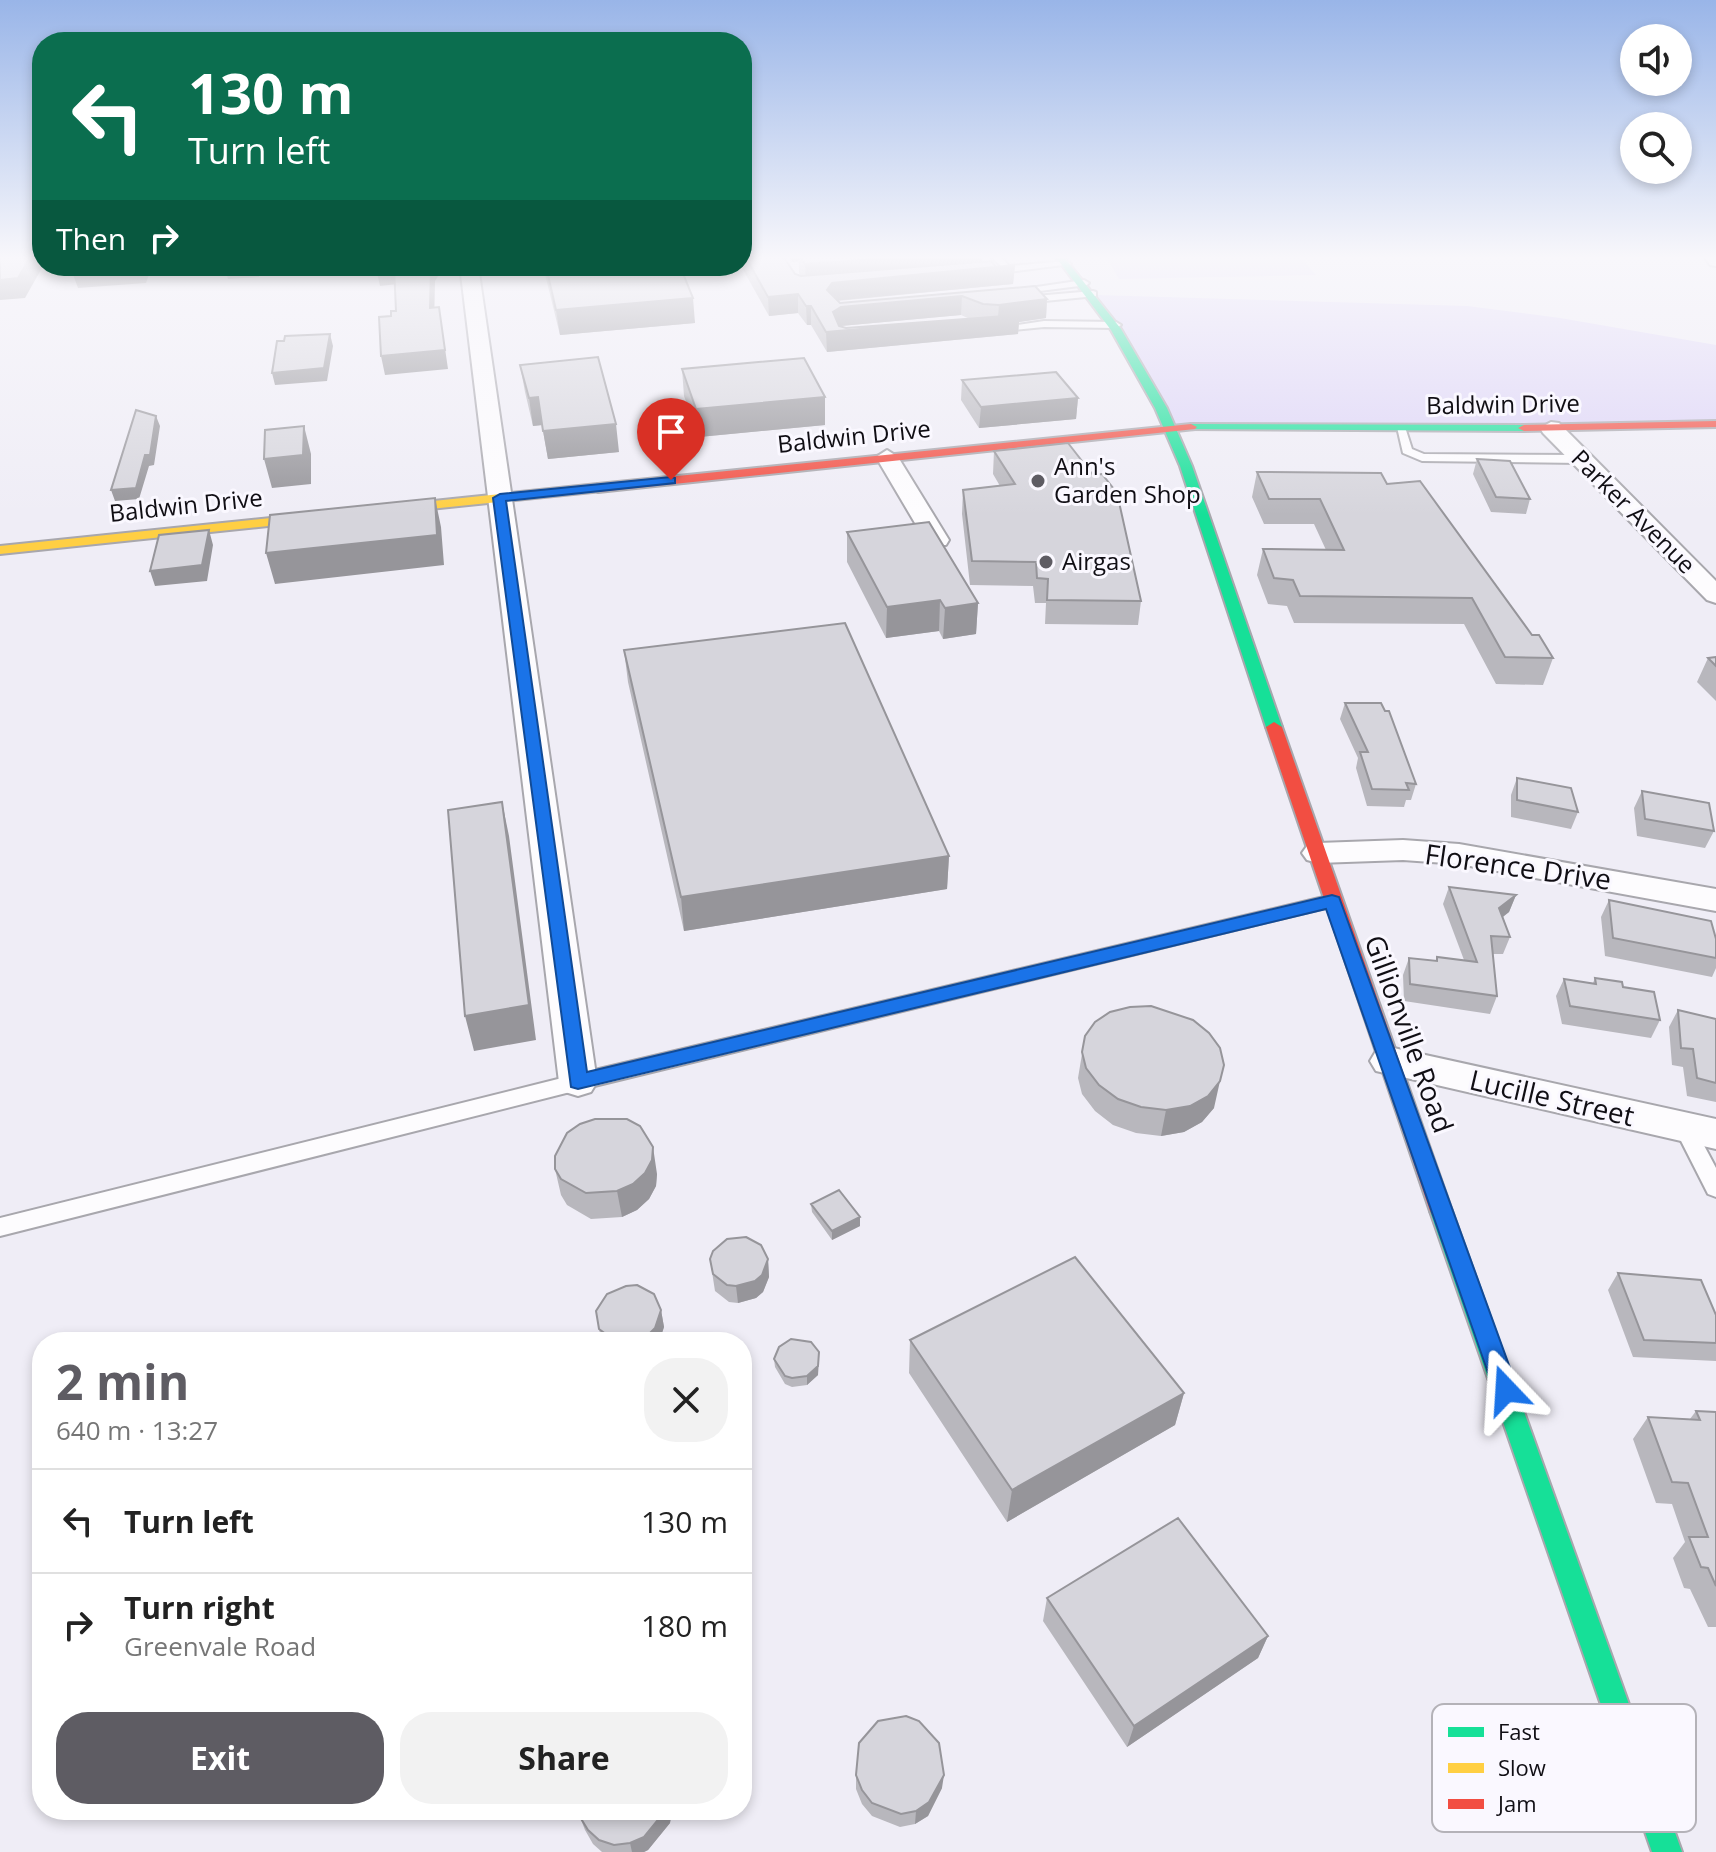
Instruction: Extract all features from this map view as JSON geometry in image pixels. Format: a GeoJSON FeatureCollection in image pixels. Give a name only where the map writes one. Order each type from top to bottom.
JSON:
{"type":"FeatureCollection","features":[{"type":"Feature","properties":{"kind":"main road","name":"Gillionville Road"},"geometry":{"type":"LineString","coordinates":[[1127,342],[1171,428],[1332,901],[1615,1704]]}},
{"type":"Feature","properties":{"kind":"main road","name":"Baldwin Drive"},"geometry":{"type":"LineString","coordinates":[[0,550],[1171,428],[1236,425],[1401,429],[1551,428],[1716,424]]}},
{"type":"Feature","properties":{"kind":"main road","name":"Gillionville Road"},"geometry":{"type":"LineString","coordinates":[[1660,1832],[1667,1852]]}},
{"type":"Feature","properties":{"kind":"street"},"geometry":{"type":"LineString","coordinates":[[479,342],[578,1082]]}},
{"type":"Feature","properties":{"kind":"street","name":"Parker Avenue"},"geometry":{"type":"LineString","coordinates":[[1551,428],[1716,595]]}},
{"type":"Feature","properties":{"kind":"street"},"geometry":{"type":"LineString","coordinates":[[887,457],[937,540]]}},
{"type":"Feature","properties":{"kind":"street","name":"Florence Drive"},"geometry":{"type":"LineString","coordinates":[[1318,853],[1403,850],[1459,854],[1716,900]]}},
{"type":"Feature","properties":{"kind":"street","name":"Lucille Street"},"geometry":{"type":"LineString","coordinates":[[1389,1061],[1700,1131]]}},
{"type":"Feature","properties":{"kind":"lane"},"geometry":{"type":"LineString","coordinates":[[1401,429],[1407,451],[1422,457],[1581,459]]}},
{"type":"Feature","properties":{"kind":"lane"},"geometry":{"type":"LineString","coordinates":[[0,1227],[578,1082],[1332,901]]}},
{"type":"Feature","properties":{"kind":"lane"},"geometry":{"type":"LineString","coordinates":[[1700,1131],[1716,1188]]}},
{"type":"Feature","properties":{"kind":"shaded area"},"geometry":{"type":"Polygon","coordinates":[[[1124,342],[1701,342],[1716,345],[1716,423],[1173,427],[1124,342]]]}},
{"type":"Feature","properties":{"kind":"building"},"geometry":{"type":"Polygon","coordinates":[[[277,342],[329,342],[324,368],[272,373],[277,342]]]}},
{"type":"Feature","properties":{"kind":"building"},"geometry":{"type":"Polygon","coordinates":[[[380,342],[444,342],[445,350],[381,356],[380,342]]]}},
{"type":"Feature","properties":{"kind":"building"},"geometry":{"type":"Polygon","coordinates":[[[598,357],[616,424],[543,431],[538,397],[529,398],[520,365],[598,357]]]}},
{"type":"Feature","properties":{"kind":"building"},"geometry":{"type":"Polygon","coordinates":[[[804,358],[825,397],[696,409],[682,369],[804,358]]]}},
{"type":"Feature","properties":{"kind":"building"},"geometry":{"type":"Polygon","coordinates":[[[1056,372],[1078,398],[981,407],[962,380],[1056,372]]]}},
{"type":"Feature","properties":{"kind":"building"},"geometry":{"type":"Polygon","coordinates":[[[136,410],[156,416],[150,455],[145,455],[136,488],[111,490],[136,410]]]}},
{"type":"Feature","properties":{"kind":"building"},"geometry":{"type":"Polygon","coordinates":[[[304,426],[303,455],[264,459],[265,430],[304,426]]]}},
{"type":"Feature","properties":{"kind":"building"},"geometry":{"type":"Polygon","coordinates":[[[1068,443],[1093,475],[1102,474],[1117,493],[1141,601],[1047,600],[1048,579],[1037,578],[1036,562],[972,561],[963,490],[1015,484],[994,451],[1068,443]]]}},
{"type":"Feature","properties":{"kind":"building"},"geometry":{"type":"Polygon","coordinates":[[[1477,459],[1510,461],[1530,499],[1496,497],[1477,459]]]}},
{"type":"Feature","properties":{"kind":"building"},"geometry":{"type":"Polygon","coordinates":[[[1257,472],[1381,473],[1387,484],[1420,481],[1532,635],[1539,635],[1553,658],[1505,657],[1472,598],[1300,596],[1293,580],[1274,578],[1263,549],[1344,550],[1320,499],[1269,499],[1257,472]]]}},
{"type":"Feature","properties":{"kind":"building"},"geometry":{"type":"Polygon","coordinates":[[[435,498],[437,535],[266,553],[270,515],[435,498]]]}},
{"type":"Feature","properties":{"kind":"building"},"geometry":{"type":"Polygon","coordinates":[[[929,522],[978,603],[945,608],[940,600],[887,607],[847,532],[929,522]]]}},
{"type":"Feature","properties":{"kind":"building"},"geometry":{"type":"Polygon","coordinates":[[[209,530],[202,565],[150,571],[159,535],[209,530]]]}},
{"type":"Feature","properties":{"kind":"building"},"geometry":{"type":"Polygon","coordinates":[[[845,623],[949,856],[681,897],[624,650],[845,623]]]}},
{"type":"Feature","properties":{"kind":"building"},"geometry":{"type":"Polygon","coordinates":[[[1345,703],[1381,703],[1385,711],[1389,711],[1416,784],[1406,783],[1409,790],[1372,789],[1360,752],[1368,752],[1345,703]]]}},
{"type":"Feature","properties":{"kind":"building"},"geometry":{"type":"Polygon","coordinates":[[[1517,778],[1571,788],[1578,812],[1517,800],[1517,778]]]}},
{"type":"Feature","properties":{"kind":"building"},"geometry":{"type":"Polygon","coordinates":[[[1642,791],[1709,803],[1714,831],[1645,819],[1642,791]]]}},
{"type":"Feature","properties":{"kind":"building"},"geometry":{"type":"Polygon","coordinates":[[[502,802],[529,1005],[465,1016],[448,810],[502,802]]]}},
{"type":"Feature","properties":{"kind":"building"},"geometry":{"type":"Polygon","coordinates":[[[1449,887],[1516,895],[1499,908],[1510,937],[1491,936],[1497,996],[1410,984],[1409,958],[1437,961],[1437,957],[1477,962],[1449,887]]]}},
{"type":"Feature","properties":{"kind":"building"},"geometry":{"type":"Polygon","coordinates":[[[1609,900],[1711,921],[1716,939],[1716,958],[1613,938],[1609,900]]]}},
{"type":"Feature","properties":{"kind":"building"},"geometry":{"type":"Polygon","coordinates":[[[1595,978],[1654,992],[1660,1020],[1570,1006],[1564,979],[1596,984],[1595,978]]]}},
{"type":"Feature","properties":{"kind":"building"},"geometry":{"type":"Polygon","coordinates":[[[1151,1006],[1193,1020],[1209,1033],[1220,1048],[1224,1065],[1220,1081],[1208,1096],[1190,1106],[1166,1110],[1141,1107],[1118,1099],[1099,1085],[1086,1068],[1082,1052],[1085,1036],[1095,1022],[1110,1012],[1151,1006]]]}},
{"type":"Feature","properties":{"kind":"building"},"geometry":{"type":"Polygon","coordinates":[[[1678,1010],[1716,1019],[1716,1083],[1697,1078],[1693,1049],[1681,1048],[1678,1010]]]}},
{"type":"Feature","properties":{"kind":"building"},"geometry":{"type":"Polygon","coordinates":[[[595,1119],[627,1119],[640,1126],[653,1147],[652,1160],[645,1173],[633,1184],[617,1191],[586,1193],[561,1179],[555,1169],[555,1156],[567,1133],[595,1119]]]}},
{"type":"Feature","properties":{"kind":"building"},"geometry":{"type":"Polygon","coordinates":[[[839,1190],[860,1217],[832,1231],[811,1204],[839,1190]]]}},
{"type":"Feature","properties":{"kind":"building"},"geometry":{"type":"Polygon","coordinates":[[[746,1237],[761,1245],[768,1259],[762,1275],[755,1281],[727,1285],[713,1274],[710,1259],[713,1251],[727,1239],[746,1237]]]}},
{"type":"Feature","properties":{"kind":"building"},"geometry":{"type":"Polygon","coordinates":[[[1075,1257],[1184,1393],[1012,1490],[910,1340],[1075,1257]]]}},
{"type":"Feature","properties":{"kind":"building"},"geometry":{"type":"Polygon","coordinates":[[[1618,1273],[1701,1280],[1716,1315],[1716,1343],[1644,1340],[1618,1273]]]}},
{"type":"Feature","properties":{"kind":"building"},"geometry":{"type":"Polygon","coordinates":[[[637,1285],[654,1294],[661,1310],[651,1332],[603,1332],[599,1329],[596,1311],[607,1294],[637,1285]]]}},
{"type":"Feature","properties":{"kind":"building"},"geometry":{"type":"Polygon","coordinates":[[[791,1339],[811,1342],[819,1352],[818,1366],[807,1376],[785,1376],[774,1359],[779,1347],[791,1339]]]}},
{"type":"Feature","properties":{"kind":"building"},"geometry":{"type":"Polygon","coordinates":[[[1696,1411],[1716,1412],[1716,1586],[1708,1568],[1701,1567],[1689,1537],[1708,1537],[1688,1483],[1672,1482],[1648,1417],[1700,1420],[1696,1411]]]}},
{"type":"Feature","properties":{"kind":"building"},"geometry":{"type":"Polygon","coordinates":[[[1178,1518],[1268,1636],[1134,1726],[1047,1598],[1178,1518]]]}},
{"type":"Feature","properties":{"kind":"building"},"geometry":{"type":"Polygon","coordinates":[[[906,1716],[919,1721],[939,1743],[944,1775],[929,1802],[916,1811],[901,1814],[872,1803],[856,1775],[859,1743],[878,1721],[906,1716]]]}},
{"type":"Feature","properties":{"kind":"building"},"geometry":{"type":"Polygon","coordinates":[[[582,1820],[658,1820],[644,1837],[630,1843],[614,1845],[599,1840],[582,1820]]]}},
{"type":"Feature","properties":{"kind":"traffic: fast"},"geometry":{"type":"LineString","coordinates":[[1124,342],[1161,408],[1186,466],[1274,727]]}},
{"type":"Feature","properties":{"kind":"traffic: fast"},"geometry":{"type":"LineString","coordinates":[[1191,427],[1524,428]]}},
{"type":"Feature","properties":{"kind":"traffic: fast"},"geometry":{"type":"LineString","coordinates":[[1441,1211],[1615,1704]]}},
{"type":"Feature","properties":{"kind":"traffic: fast"},"geometry":{"type":"LineString","coordinates":[[1660,1832],[1667,1852]]}},
{"type":"Feature","properties":{"kind":"traffic: slow"},"geometry":{"type":"LineString","coordinates":[[0,550],[598,488]]}},
{"type":"Feature","properties":{"kind":"traffic: jam"},"geometry":{"type":"LineString","coordinates":[[1524,428],[1716,424]]}},
{"type":"Feature","properties":{"kind":"traffic: jam"},"geometry":{"type":"LineString","coordinates":[[598,488],[1191,427]]}},
{"type":"Feature","properties":{"kind":"traffic: jam"},"geometry":{"type":"LineString","coordinates":[[1274,727],[1441,1211]]}},
{"type":"Feature","properties":{"kind":"place","name":"Ann's Garden Shop"},"geometry":{"type":"Point","coordinates":[1038,481]}},
{"type":"Feature","properties":{"kind":"place","name":"Airgas"},"geometry":{"type":"Point","coordinates":[1046,562]}},
{"type":"Feature","properties":{"kind":"route"},"geometry":{"type":"LineString","coordinates":[[671,480],[500,498],[578,1082],[1332,901],[1506,1390]]}}]}
